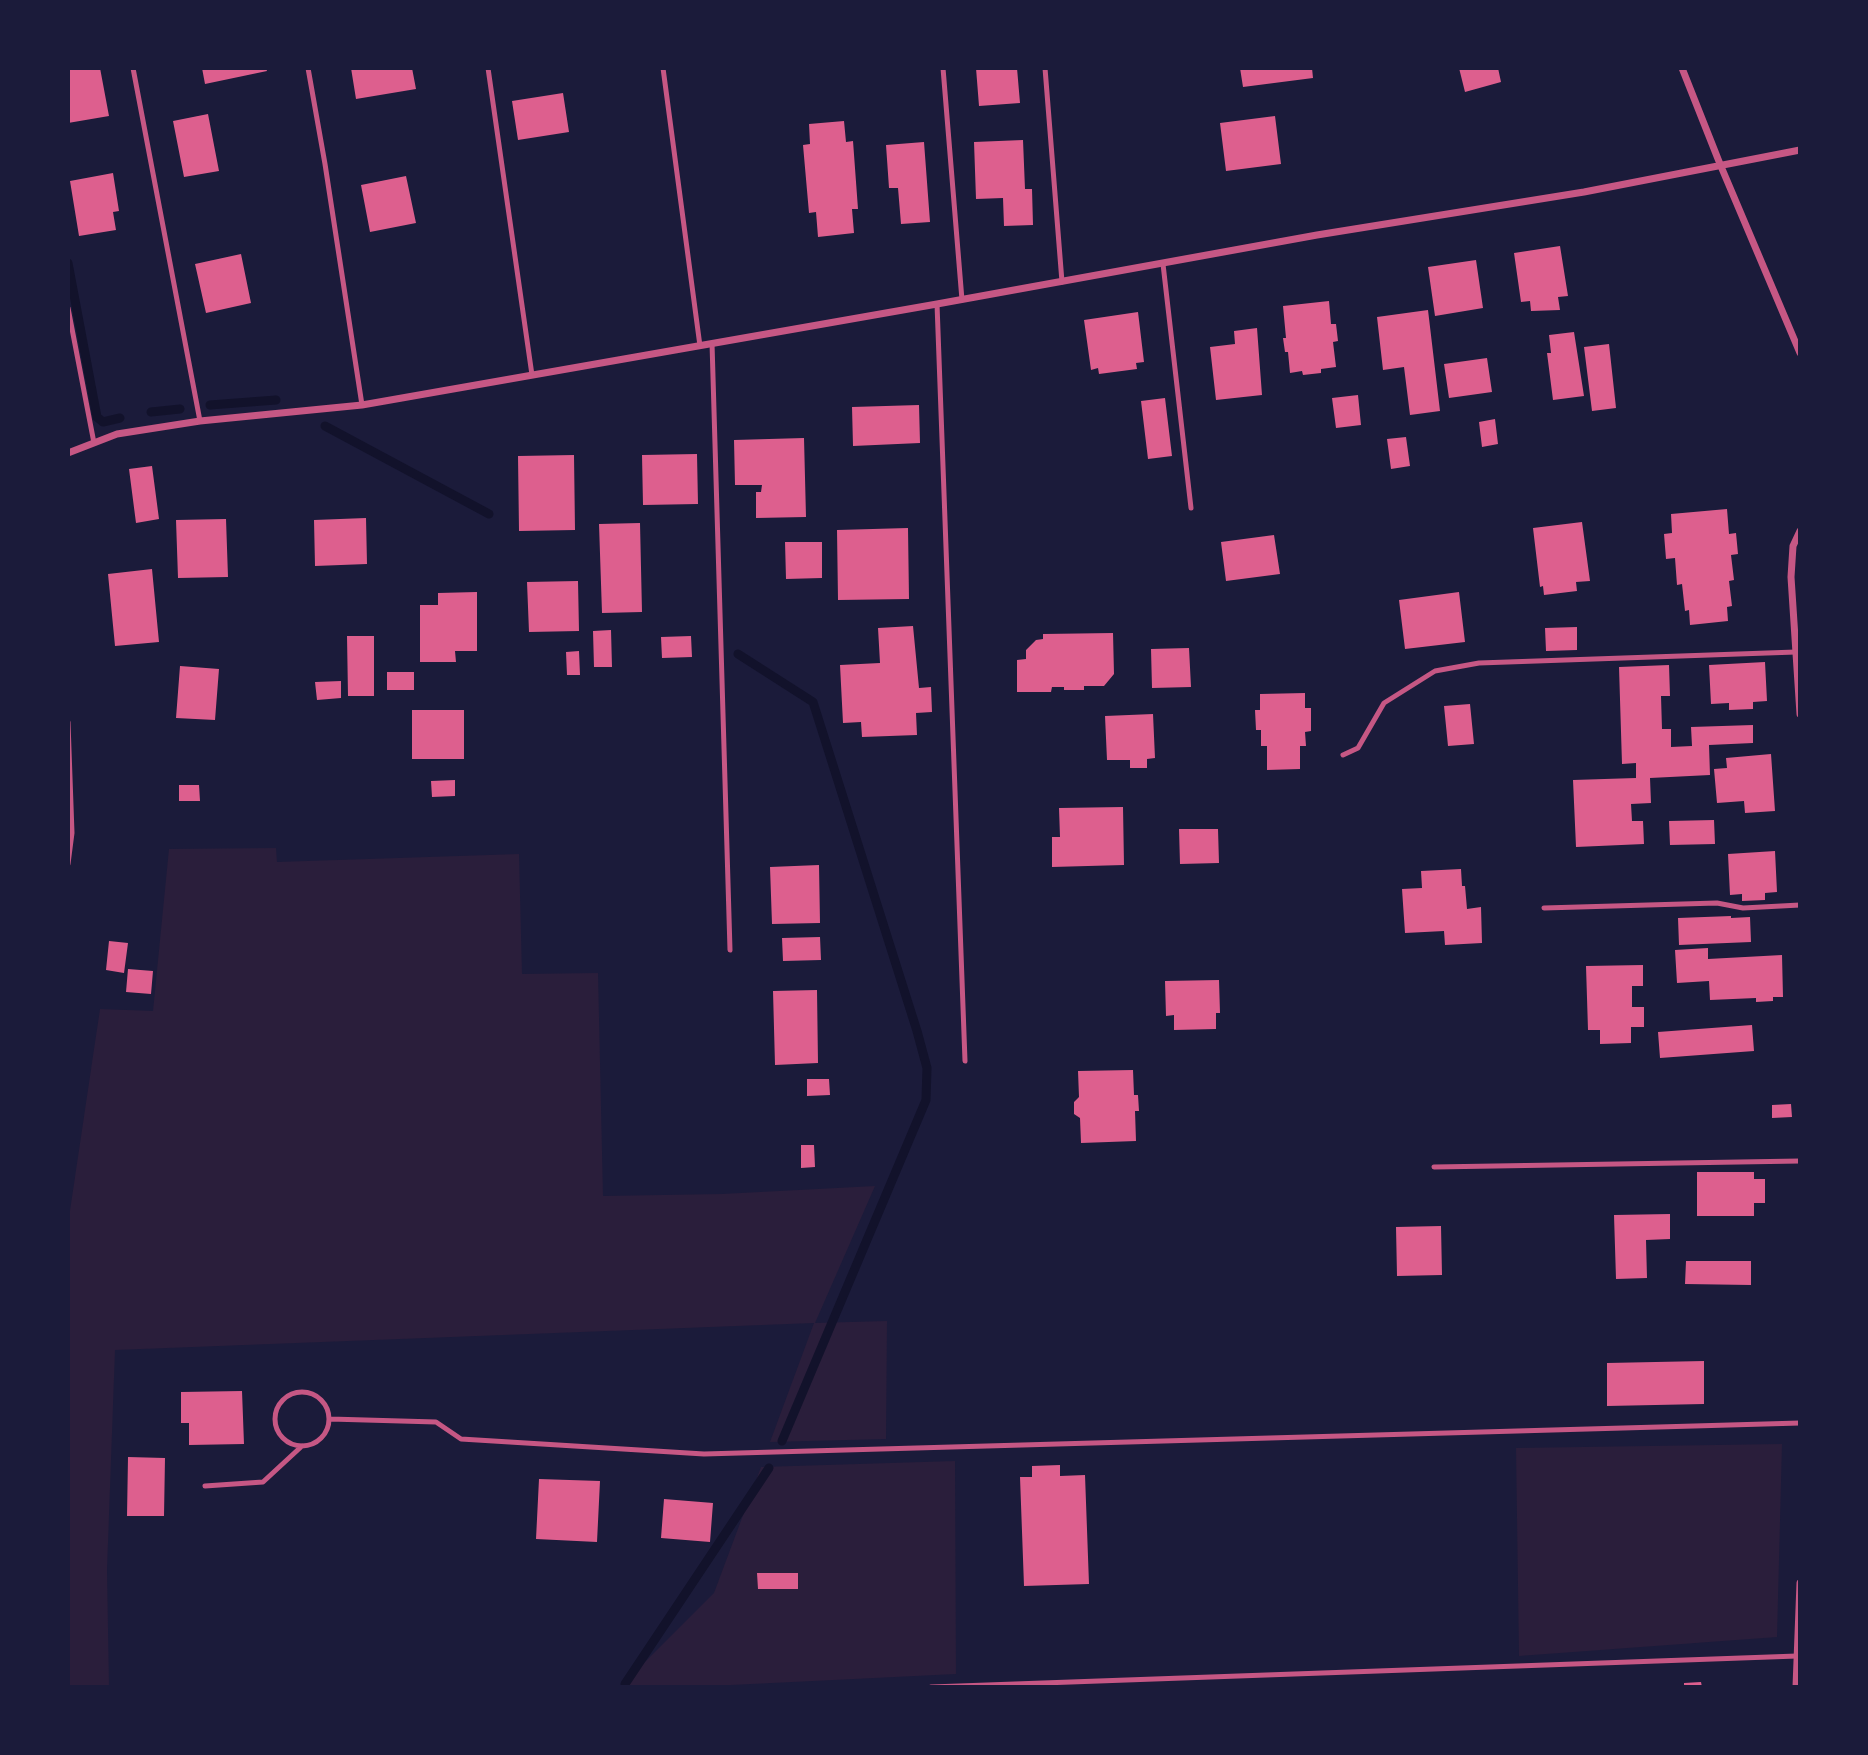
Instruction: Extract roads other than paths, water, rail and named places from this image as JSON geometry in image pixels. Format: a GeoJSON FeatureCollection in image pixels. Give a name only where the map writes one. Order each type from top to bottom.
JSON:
{"type":"FeatureCollection","features":[{"type":"Feature","properties":{"kind":"street"},"geometry":{"type":"LineString","coordinates":[[1682,68],[1800,353]]}},
{"type":"Feature","properties":{"kind":"street"},"geometry":{"type":"LineString","coordinates":[[68,453],[117,435],[200,421],[362,405],[1317,235],[1584,192],[1800,150]]}},
{"type":"Feature","properties":{"kind":"street"},"geometry":{"type":"LineString","coordinates":[[1800,531],[1793,546],[1791,560],[1800,714]]}},
{"type":"Feature","properties":{"kind":"street"},"geometry":{"type":"LineString","coordinates":[[1796,1687],[1800,1583]]}},
{"type":"Feature","properties":{"kind":"lane"},"geometry":{"type":"LineString","coordinates":[[133,68],[200,421]]}},
{"type":"Feature","properties":{"kind":"lane"},"geometry":{"type":"LineString","coordinates":[[309,68],[362,405]]}},
{"type":"Feature","properties":{"kind":"lane"},"geometry":{"type":"LineString","coordinates":[[488,68],[531,375]]}},
{"type":"Feature","properties":{"kind":"lane"},"geometry":{"type":"LineString","coordinates":[[663,68],[700,345]]}},
{"type":"Feature","properties":{"kind":"lane"},"geometry":{"type":"LineString","coordinates":[[943,68],[962,300]]}},
{"type":"Feature","properties":{"kind":"lane"},"geometry":{"type":"LineString","coordinates":[[1045,68],[1062,282]]}},
{"type":"Feature","properties":{"kind":"lane"},"geometry":{"type":"LineString","coordinates":[[1163,264],[1191,508]]}},
{"type":"Feature","properties":{"kind":"lane"},"geometry":{"type":"LineString","coordinates":[[937,304],[965,1061]]}},
{"type":"Feature","properties":{"kind":"lane"},"geometry":{"type":"LineString","coordinates":[[68,308],[94,443]]}},
{"type":"Feature","properties":{"kind":"lane"},"geometry":{"type":"LineString","coordinates":[[712,343],[730,950]]}},
{"type":"Feature","properties":{"kind":"lane"},"geometry":{"type":"LineString","coordinates":[[1343,754],[1358,748],[1384,704],[1435,671],[1479,663],[1796,652]]}},
{"type":"Feature","properties":{"kind":"lane"},"geometry":{"type":"LineString","coordinates":[[68,722],[72,833],[68,864]]}},
{"type":"Feature","properties":{"kind":"lane"},"geometry":{"type":"LineString","coordinates":[[1544,908],[1717,903],[1743,908],[1800,905]]}},
{"type":"Feature","properties":{"kind":"lane"},"geometry":{"type":"LineString","coordinates":[[1434,1167],[1800,1161]]}},
{"type":"Feature","properties":{"kind":"lane"},"geometry":{"type":"LineString","coordinates":[[303,1391],[322,1399],[330,1419],[321,1438],[302,1446],[291,1444],[282,1438],[274,1418],[283,1399],[292,1393],[303,1391]]}},
{"type":"Feature","properties":{"kind":"lane"},"geometry":{"type":"LineString","coordinates":[[330,1419],[436,1422],[461,1439],[704,1454],[1800,1423]]}},
{"type":"Feature","properties":{"kind":"lane"},"geometry":{"type":"LineString","coordinates":[[205,1486],[262,1482],[302,1446]]}},
{"type":"Feature","properties":{"kind":"lane"},"geometry":{"type":"LineString","coordinates":[[931,1687],[1797,1656]]}},
{"type":"Feature","properties":{"kind":"waterway"},"geometry":{"type":"LineString","coordinates":[[68,263],[97,417],[103,422],[120,418]]}},
{"type":"Feature","properties":{"kind":"waterway"},"geometry":{"type":"LineString","coordinates":[[210,405],[276,400]]}},
{"type":"Feature","properties":{"kind":"waterway"},"geometry":{"type":"LineString","coordinates":[[151,412],[180,409]]}},
{"type":"Feature","properties":{"kind":"waterway"},"geometry":{"type":"LineString","coordinates":[[325,426],[489,514]]}},
{"type":"Feature","properties":{"kind":"waterway"},"geometry":{"type":"LineString","coordinates":[[738,654],[813,702],[927,1068],[926,1100],[782,1441]]}},
{"type":"Feature","properties":{"kind":"waterway"},"geometry":{"type":"LineString","coordinates":[[625,1684],[769,1468]]}}]}
